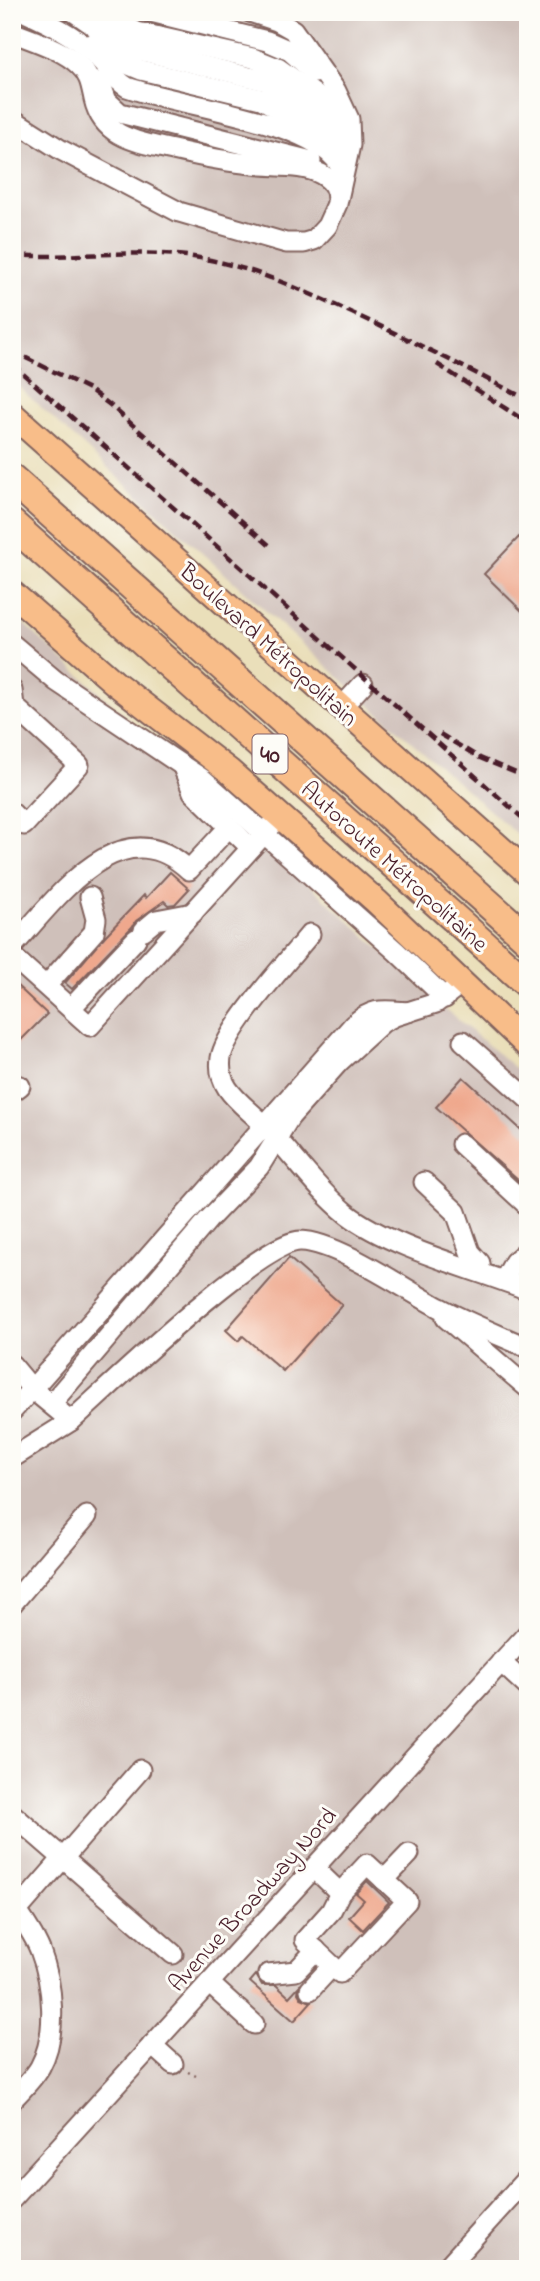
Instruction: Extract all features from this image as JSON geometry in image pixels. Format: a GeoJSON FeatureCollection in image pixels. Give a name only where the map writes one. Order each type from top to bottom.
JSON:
{"type":"FeatureCollection","features":[{"type":"Feature","properties":{"kind":"highway","name":"Autoroute Métropolitaine"},"geometry":{"type":"LineString","coordinates":[[12,479],[528,939]]}},
{"type":"Feature","properties":{"kind":"highway","name":"Autoroute Métropolitaine"},"geometry":{"type":"LineString","coordinates":[[12,524],[528,984]]}},
{"type":"Feature","properties":{"kind":"main road","name":"Boulevard Métropolitain"},"geometry":{"type":"LineString","coordinates":[[12,414],[528,873]]}},
{"type":"Feature","properties":{"kind":"main road"},"geometry":{"type":"LineString","coordinates":[[12,593],[105,675],[196,744],[265,833],[376,901],[454,991],[528,1046]]}},
{"type":"Feature","properties":{"kind":"street"},"geometry":{"type":"LineString","coordinates":[[25,12],[69,34],[99,58],[119,82],[127,87],[296,134],[325,150],[345,167]]}},
{"type":"Feature","properties":{"kind":"street"},"geometry":{"type":"LineString","coordinates":[[53,12],[119,61],[130,66],[254,96],[275,106],[334,141],[342,152],[345,167]]}},
{"type":"Feature","properties":{"kind":"street"},"geometry":{"type":"LineString","coordinates":[[12,119],[61,150],[158,202],[201,220],[286,243],[304,243],[320,235],[333,216],[347,148],[339,133],[310,109],[273,85],[255,78],[130,48],[74,12]]}},
{"type":"Feature","properties":{"kind":"street"},"geometry":{"type":"LineString","coordinates":[[12,32],[70,58],[79,65],[91,80],[94,99],[103,120],[118,134],[136,142],[201,156],[311,170],[330,180],[337,192],[345,167],[346,127],[334,111],[305,86],[278,68],[253,58],[136,32],[98,12]]}},
{"type":"Feature","properties":{"kind":"street"},"geometry":{"type":"LineString","coordinates":[[152,12],[267,41],[290,51],[327,87],[345,167]]}},
{"type":"Feature","properties":{"kind":"street"},"geometry":{"type":"LineString","coordinates":[[250,12],[285,24],[299,37]]}},
{"type":"Feature","properties":{"kind":"street"},"geometry":{"type":"LineString","coordinates":[[280,12],[336,91],[345,167]]}},
{"type":"Feature","properties":{"kind":"street"},"geometry":{"type":"LineString","coordinates":[[12,19],[66,46],[89,61],[95,68],[107,101],[120,113],[313,161],[336,176],[345,167]]}},
{"type":"Feature","properties":{"kind":"street"},"geometry":{"type":"LineString","coordinates":[[12,644],[56,681],[204,780],[265,833]]}},
{"type":"Feature","properties":{"kind":"street"},"geometry":{"type":"LineString","coordinates":[[341,708],[363,684]]}},
{"type":"Feature","properties":{"kind":"street"},"geometry":{"type":"LineString","coordinates":[[12,690],[13,706],[79,765],[24,825],[12,813]]}},
{"type":"Feature","properties":{"kind":"street"},"geometry":{"type":"LineString","coordinates":[[181,764],[193,792],[229,827],[265,833]]}},
{"type":"Feature","properties":{"kind":"street"},"geometry":{"type":"LineString","coordinates":[[12,947],[85,870],[107,856],[124,850],[150,848],[170,854],[189,870],[229,827]]}},
{"type":"Feature","properties":{"kind":"street"},"geometry":{"type":"LineString","coordinates":[[12,956],[90,1026],[265,833]]}},
{"type":"Feature","properties":{"kind":"street"},"geometry":{"type":"LineString","coordinates":[[200,859],[223,879]]}},
{"type":"Feature","properties":{"kind":"street"},"geometry":{"type":"LineString","coordinates":[[46,986],[94,932],[96,919],[90,897]]}},
{"type":"Feature","properties":{"kind":"street"},"geometry":{"type":"LineString","coordinates":[[71,1008],[156,920],[193,913]]}},
{"type":"Feature","properties":{"kind":"street"},"geometry":{"type":"LineString","coordinates":[[310,934],[235,1026],[222,1049],[220,1075],[224,1086],[270,1131],[317,1186],[360,1223],[403,1244],[528,1290]]}},
{"type":"Feature","properties":{"kind":"street"},"geometry":{"type":"LineString","coordinates":[[12,1411],[270,1131],[363,1016],[377,1010],[408,1012],[454,991]]}},
{"type":"Feature","properties":{"kind":"street"},"geometry":{"type":"LineString","coordinates":[[463,1041],[528,1099]]}},
{"type":"Feature","properties":{"kind":"street"},"geometry":{"type":"LineString","coordinates":[[51,1404],[208,1220],[259,1167],[270,1131]]}},
{"type":"Feature","properties":{"kind":"street"},"geometry":{"type":"LineString","coordinates":[[461,1144],[528,1206]]}},
{"type":"Feature","properties":{"kind":"street"},"geometry":{"type":"LineString","coordinates":[[424,1182],[456,1212],[470,1252],[480,1263],[480,1271]]}},
{"type":"Feature","properties":{"kind":"street"},"geometry":{"type":"LineString","coordinates":[[12,1458],[71,1421],[237,1276],[292,1241],[321,1245],[372,1269],[424,1299],[528,1348]]}},
{"type":"Feature","properties":{"kind":"street"},"geometry":{"type":"LineString","coordinates":[[504,1280],[514,1262],[528,1250]]}},
{"type":"Feature","properties":{"kind":"street"},"geometry":{"type":"LineString","coordinates":[[424,1299],[528,1388]]}},
{"type":"Feature","properties":{"kind":"street"},"geometry":{"type":"LineString","coordinates":[[12,1365],[32,1389],[71,1421]]}},
{"type":"Feature","properties":{"kind":"street"},"geometry":{"type":"LineString","coordinates":[[12,1604],[87,1516]]}},
{"type":"Feature","properties":{"kind":"street","name":"Avenue Broadway Nord"},"geometry":{"type":"LineString","coordinates":[[12,2199],[528,1633]]}},
{"type":"Feature","properties":{"kind":"street"},"geometry":{"type":"LineString","coordinates":[[501,1662],[528,1687]]}},
{"type":"Feature","properties":{"kind":"street"},"geometry":{"type":"LineString","coordinates":[[12,2100],[39,2067],[46,2053],[51,2016],[47,1973],[40,1951],[15,1907],[63,1858],[140,1770]]}},
{"type":"Feature","properties":{"kind":"street"},"geometry":{"type":"LineString","coordinates":[[12,1814],[173,1954]]}},
{"type":"Feature","properties":{"kind":"street"},"geometry":{"type":"LineString","coordinates":[[384,1880],[409,1854]]}},
{"type":"Feature","properties":{"kind":"street"},"geometry":{"type":"LineString","coordinates":[[367,1864],[407,1901],[340,1973],[305,1940],[331,1912],[340,1893],[367,1864]]}},
{"type":"Feature","properties":{"kind":"street"},"geometry":{"type":"LineString","coordinates":[[314,1868],[340,1893]]}},
{"type":"Feature","properties":{"kind":"street"},"geometry":{"type":"LineString","coordinates":[[268,1974],[296,1971],[316,1950]]}},
{"type":"Feature","properties":{"kind":"street"},"geometry":{"type":"LineString","coordinates":[[310,1990],[332,1966]]}},
{"type":"Feature","properties":{"kind":"street"},"geometry":{"type":"LineString","coordinates":[[209,1983],[254,2024]]}},
{"type":"Feature","properties":{"kind":"street"},"geometry":{"type":"LineString","coordinates":[[152,2045],[173,2064]]}},
{"type":"Feature","properties":{"kind":"street"},"geometry":{"type":"LineString","coordinates":[[445,2269],[528,2177]]}},
{"type":"Feature","properties":{"kind":"shaded area"},"geometry":{"type":"Polygon","coordinates":[[[12,12],[528,12],[528,844],[374,709],[12,381],[12,12]]]}},
{"type":"Feature","properties":{"kind":"shaded area"},"geometry":{"type":"Polygon","coordinates":[[[12,613],[450,1013],[528,1079],[528,2269],[12,2269],[12,613]]]}},
{"type":"Feature","properties":{"kind":"building"},"geometry":{"type":"Polygon","coordinates":[[[519,537],[528,546],[528,617],[484,574],[519,537]]]}},
{"type":"Feature","properties":{"kind":"building"},"geometry":{"type":"Polygon","coordinates":[[[170,872],[189,889],[175,904],[168,905],[164,901],[136,921],[72,989],[65,983],[105,936],[170,872]]]}},
{"type":"Feature","properties":{"kind":"building"},"geometry":{"type":"Polygon","coordinates":[[[12,981],[47,1014],[12,1049],[12,981]]]}},
{"type":"Feature","properties":{"kind":"building"},"geometry":{"type":"Polygon","coordinates":[[[463,1077],[528,1136],[528,1189],[436,1107],[463,1077]]]}},
{"type":"Feature","properties":{"kind":"building"},"geometry":{"type":"Polygon","coordinates":[[[289,1258],[342,1305],[283,1371],[243,1336],[238,1341],[226,1330],[289,1258]]]}},
{"type":"Feature","properties":{"kind":"building"},"geometry":{"type":"Polygon","coordinates":[[[367,1881],[389,1902],[363,1930],[349,1917],[364,1900],[356,1893],[367,1881]]]}},
{"type":"Feature","properties":{"kind":"building"},"geometry":{"type":"Polygon","coordinates":[[[256,1975],[262,1985],[276,1985],[289,1997],[299,1986],[298,1993],[301,1998],[311,2002],[294,2021],[250,1982],[256,1975]]]}},
{"type":"Feature","properties":{"kind":"railway"},"geometry":{"type":"LineString","coordinates":[[12,255],[165,254],[230,265],[292,286],[332,304],[528,400]]}},
{"type":"Feature","properties":{"kind":"railway"},"geometry":{"type":"LineString","coordinates":[[12,351],[89,389],[269,545]]}},
{"type":"Feature","properties":{"kind":"railway"},"geometry":{"type":"LineString","coordinates":[[12,364],[528,823]]}},
{"type":"Feature","properties":{"kind":"railway"},"geometry":{"type":"LineString","coordinates":[[437,364],[528,423]]}},
{"type":"Feature","properties":{"kind":"railway"},"geometry":{"type":"LineString","coordinates":[[440,734],[480,758],[528,778]]}}]}
